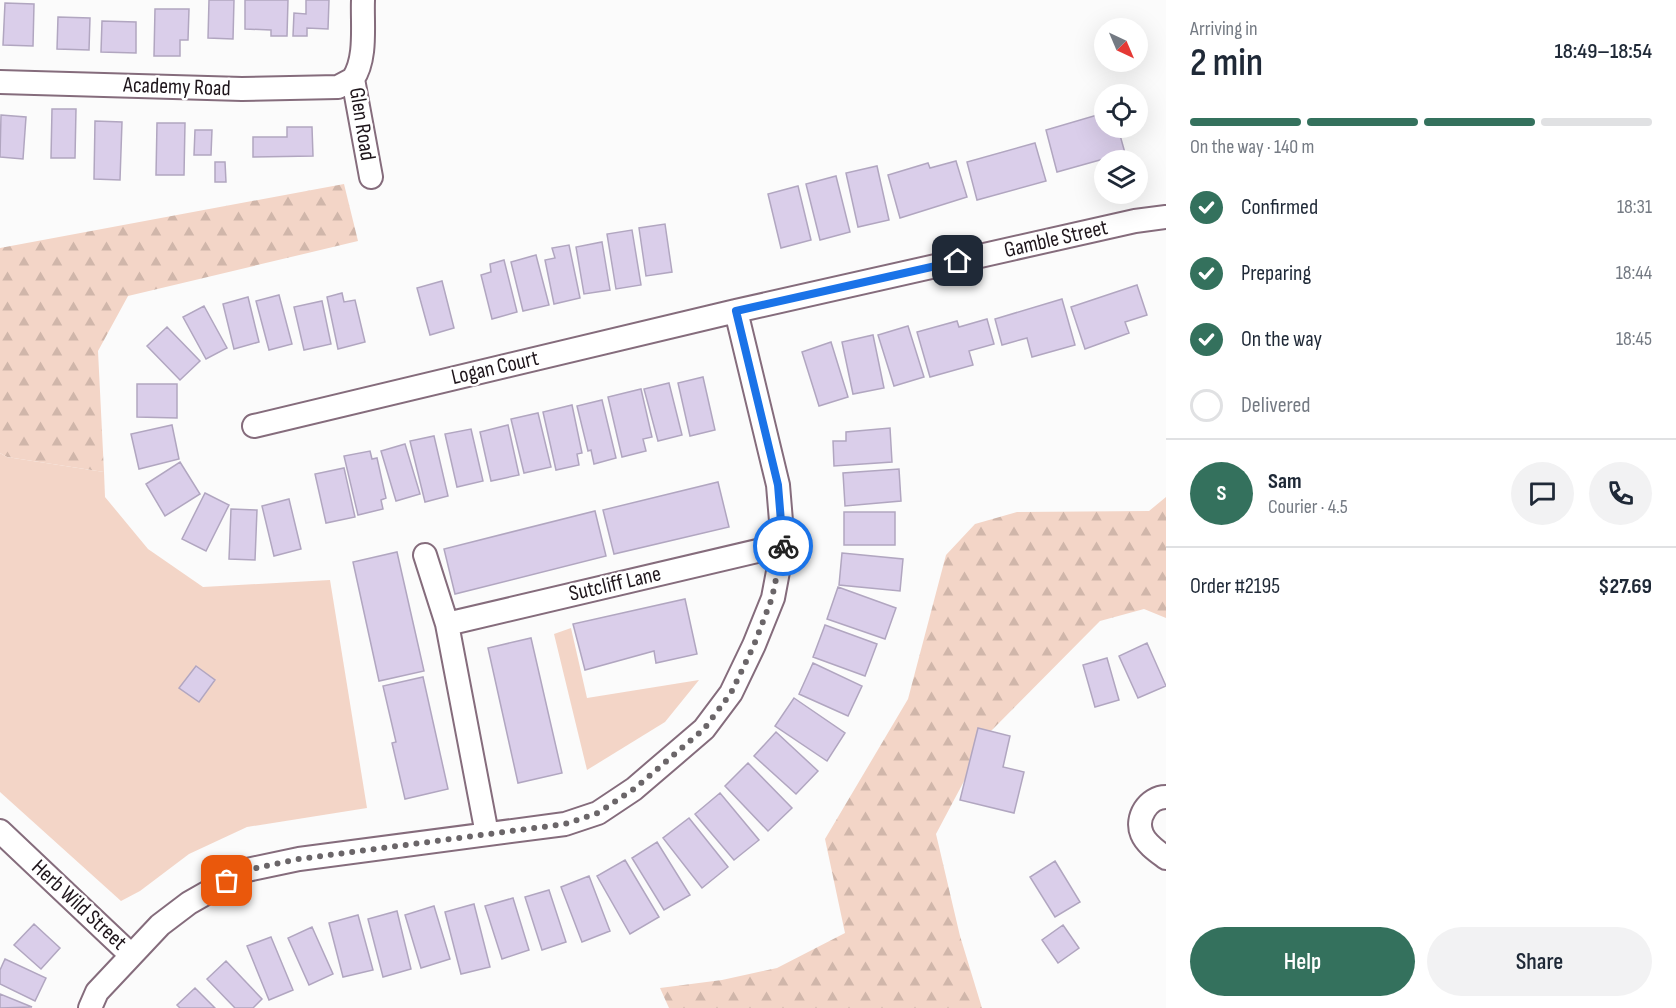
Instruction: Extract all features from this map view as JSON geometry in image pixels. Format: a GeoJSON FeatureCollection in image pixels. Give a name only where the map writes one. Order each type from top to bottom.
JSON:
{"type":"FeatureCollection","features":[{"type":"Feature","properties":{"kind":"street","name":"Glen Road"},"geometry":{"type":"LineString","coordinates":[[363,0],[361,55],[358,70],[352,79],[370,177]]}},
{"type":"Feature","properties":{"kind":"street","name":"Academy Road"},"geometry":{"type":"LineString","coordinates":[[0,82],[242,89],[338,87],[352,79]]}},
{"type":"Feature","properties":{"kind":"street","name":"Gamble Street"},"geometry":{"type":"LineString","coordinates":[[736,311],[1135,221],[1166,217]]}},
{"type":"Feature","properties":{"kind":"street","name":"Logan Court"},"geometry":{"type":"LineString","coordinates":[[254,426],[736,311]]}},
{"type":"Feature","properties":{"kind":"street"},"geometry":{"type":"LineString","coordinates":[[90,1008],[97,992],[160,925],[189,903],[247,870],[299,859],[565,824],[598,813],[634,789],[704,729],[731,693],[754,645],[772,598],[783,545],[778,485],[736,311]]}},
{"type":"Feature","properties":{"kind":"street","name":"Sutcliff Lane"},"geometry":{"type":"LineString","coordinates":[[447,624],[783,545]]}},
{"type":"Feature","properties":{"kind":"street"},"geometry":{"type":"LineString","coordinates":[[425,555],[447,624],[488,834]]}},
{"type":"Feature","properties":{"kind":"street"},"geometry":{"type":"LineString","coordinates":[[1166,797],[1151,802],[1143,810],[1140,821],[1142,835],[1166,858]]}},
{"type":"Feature","properties":{"kind":"street","name":"Herb Wild Street"},"geometry":{"type":"LineString","coordinates":[[0,831],[131,955]]}},
{"type":"Feature","properties":{"kind":"green space"},"geometry":{"type":"Polygon","coordinates":[[[344,184],[358,241],[128,296],[98,351],[104,472],[7,457],[0,453],[0,248],[344,184]]]}},
{"type":"Feature","properties":{"kind":"green space"},"geometry":{"type":"Polygon","coordinates":[[[0,453],[7,457],[104,472],[105,497],[148,549],[203,587],[330,580],[367,808],[247,827],[189,854],[140,891],[121,901],[0,792],[0,453]]]}},
{"type":"Feature","properties":{"kind":"green space"},"geometry":{"type":"Polygon","coordinates":[[[1166,497],[1166,618],[1144,609],[1100,621],[990,732],[936,834],[960,936],[982,1008],[669,1008],[660,988],[722,980],[777,968],[845,933],[825,839],[908,699],[946,555],[975,524],[1017,512],[1149,511],[1166,497]]]}},
{"type":"Feature","properties":{"kind":"green space"},"geometry":{"type":"Polygon","coordinates":[[[571,628],[587,698],[699,680],[665,722],[587,770],[554,634],[571,628]]]}},
{"type":"Feature","properties":{"kind":"building"},"geometry":{"type":"Polygon","coordinates":[[[209,0],[234,0],[233,39],[208,38],[209,0]]]}},
{"type":"Feature","properties":{"kind":"building"},"geometry":{"type":"Polygon","coordinates":[[[245,0],[288,0],[287,36],[271,36],[271,30],[245,29],[245,0]]]}},
{"type":"Feature","properties":{"kind":"building"},"geometry":{"type":"Polygon","coordinates":[[[306,0],[329,0],[328,29],[307,28],[307,36],[293,36],[294,13],[306,14],[306,0]]]}},
{"type":"Feature","properties":{"kind":"building"},"geometry":{"type":"Polygon","coordinates":[[[5,3],[34,4],[33,46],[3,45],[5,3]]]}},
{"type":"Feature","properties":{"kind":"building"},"geometry":{"type":"Polygon","coordinates":[[[155,9],[189,9],[188,40],[180,40],[180,56],[154,56],[155,9]]]}},
{"type":"Feature","properties":{"kind":"building"},"geometry":{"type":"Polygon","coordinates":[[[58,17],[90,18],[89,50],[57,49],[58,17]]]}},
{"type":"Feature","properties":{"kind":"building"},"geometry":{"type":"Polygon","coordinates":[[[102,21],[136,22],[136,53],[101,52],[102,21]]]}},
{"type":"Feature","properties":{"kind":"building"},"geometry":{"type":"Polygon","coordinates":[[[52,109],[76,109],[75,158],[51,158],[52,109]]]}},
{"type":"Feature","properties":{"kind":"building"},"geometry":{"type":"Polygon","coordinates":[[[1,115],[26,117],[23,159],[0,157],[1,115]]]}},
{"type":"Feature","properties":{"kind":"building"},"geometry":{"type":"Polygon","coordinates":[[[1094,116],[1094,138],[1121,138],[1124,150],[1094,150],[1094,162],[1057,172],[1046,130],[1094,116]]]}},
{"type":"Feature","properties":{"kind":"building"},"geometry":{"type":"Polygon","coordinates":[[[95,121],[122,122],[120,180],[94,179],[95,121]]]}},
{"type":"Feature","properties":{"kind":"building"},"geometry":{"type":"Polygon","coordinates":[[[157,123],[185,123],[184,175],[156,175],[157,123]]]}},
{"type":"Feature","properties":{"kind":"building"},"geometry":{"type":"Polygon","coordinates":[[[287,127],[312,127],[313,156],[253,157],[253,137],[287,137],[287,127]]]}},
{"type":"Feature","properties":{"kind":"building"},"geometry":{"type":"Polygon","coordinates":[[[195,130],[212,130],[211,155],[194,155],[195,130]]]}},
{"type":"Feature","properties":{"kind":"building"},"geometry":{"type":"Polygon","coordinates":[[[1035,143],[1046,181],[977,200],[967,162],[1035,143]]]}},
{"type":"Feature","properties":{"kind":"building"},"geometry":{"type":"Polygon","coordinates":[[[956,161],[967,197],[900,218],[888,175],[928,163],[930,168],[956,161]]]}},
{"type":"Feature","properties":{"kind":"building"},"geometry":{"type":"Polygon","coordinates":[[[215,162],[225,162],[226,182],[215,182],[215,162]]]}},
{"type":"Feature","properties":{"kind":"building"},"geometry":{"type":"Polygon","coordinates":[[[877,166],[889,220],[858,227],[846,173],[877,166]]]}},
{"type":"Feature","properties":{"kind":"building"},"geometry":{"type":"Polygon","coordinates":[[[836,176],[850,232],[820,240],[806,184],[836,176]]]}},
{"type":"Feature","properties":{"kind":"building"},"geometry":{"type":"Polygon","coordinates":[[[798,186],[811,240],[781,248],[768,194],[798,186]]]}},
{"type":"Feature","properties":{"kind":"building"},"geometry":{"type":"Polygon","coordinates":[[[665,224],[672,272],[646,276],[639,228],[665,224]]]}},
{"type":"Feature","properties":{"kind":"building"},"geometry":{"type":"Polygon","coordinates":[[[632,230],[641,285],[616,289],[607,234],[632,230]]]}},
{"type":"Feature","properties":{"kind":"building"},"geometry":{"type":"Polygon","coordinates":[[[602,242],[610,290],[584,294],[576,247],[602,242]]]}},
{"type":"Feature","properties":{"kind":"building"},"geometry":{"type":"Polygon","coordinates":[[[569,245],[580,298],[554,304],[545,260],[555,258],[552,248],[569,245]]]}},
{"type":"Feature","properties":{"kind":"building"},"geometry":{"type":"Polygon","coordinates":[[[536,255],[549,305],[523,311],[511,262],[536,255]]]}},
{"type":"Feature","properties":{"kind":"building"},"geometry":{"type":"Polygon","coordinates":[[[504,260],[517,312],[492,319],[481,275],[491,272],[490,264],[504,260]]]}},
{"type":"Feature","properties":{"kind":"building"},"geometry":{"type":"Polygon","coordinates":[[[442,281],[454,328],[430,335],[417,288],[442,281]]]}},
{"type":"Feature","properties":{"kind":"building"},"geometry":{"type":"Polygon","coordinates":[[[1137,285],[1147,315],[1125,322],[1129,333],[1085,349],[1071,307],[1137,285]]]}},
{"type":"Feature","properties":{"kind":"building"},"geometry":{"type":"Polygon","coordinates":[[[342,293],[344,302],[355,300],[365,342],[338,349],[327,297],[342,293]]]}},
{"type":"Feature","properties":{"kind":"building"},"geometry":{"type":"Polygon","coordinates":[[[279,295],[292,344],[269,350],[256,301],[279,295]]]}},
{"type":"Feature","properties":{"kind":"building"},"geometry":{"type":"Polygon","coordinates":[[[248,297],[259,342],[234,349],[223,304],[248,297]]]}},
{"type":"Feature","properties":{"kind":"building"},"geometry":{"type":"Polygon","coordinates":[[[1062,299],[1075,345],[1032,357],[1027,338],[1002,345],[995,319],[1062,299]]]}},
{"type":"Feature","properties":{"kind":"building"},"geometry":{"type":"Polygon","coordinates":[[[322,301],[331,344],[304,350],[294,307],[322,301]]]}},
{"type":"Feature","properties":{"kind":"building"},"geometry":{"type":"Polygon","coordinates":[[[204,306],[227,348],[206,359],[183,317],[204,306]]]}},
{"type":"Feature","properties":{"kind":"building"},"geometry":{"type":"Polygon","coordinates":[[[987,319],[994,344],[969,351],[973,365],[930,377],[917,332],[957,321],[959,327],[987,319]]]}},
{"type":"Feature","properties":{"kind":"building"},"geometry":{"type":"Polygon","coordinates":[[[908,326],[924,377],[894,386],[878,335],[908,326]]]}},
{"type":"Feature","properties":{"kind":"building"},"geometry":{"type":"Polygon","coordinates":[[[167,327],[200,361],[180,380],[147,346],[167,327]]]}},
{"type":"Feature","properties":{"kind":"building"},"geometry":{"type":"Polygon","coordinates":[[[873,335],[884,388],[853,394],[842,342],[873,335]]]}},
{"type":"Feature","properties":{"kind":"building"},"geometry":{"type":"Polygon","coordinates":[[[831,342],[848,397],[819,406],[802,352],[831,342]]]}},
{"type":"Feature","properties":{"kind":"building"},"geometry":{"type":"Polygon","coordinates":[[[703,377],[715,430],[690,436],[678,383],[703,377]]]}},
{"type":"Feature","properties":{"kind":"building"},"geometry":{"type":"Polygon","coordinates":[[[669,383],[682,435],[658,441],[644,389],[669,383]]]}},
{"type":"Feature","properties":{"kind":"building"},"geometry":{"type":"Polygon","coordinates":[[[137,384],[177,384],[177,418],[137,417],[137,384]]]}},
{"type":"Feature","properties":{"kind":"building"},"geometry":{"type":"Polygon","coordinates":[[[641,389],[652,437],[643,439],[646,451],[622,457],[608,397],[641,389]]]}},
{"type":"Feature","properties":{"kind":"building"},"geometry":{"type":"Polygon","coordinates":[[[602,400],[616,458],[594,464],[591,450],[588,451],[577,406],[602,400]]]}},
{"type":"Feature","properties":{"kind":"building"},"geometry":{"type":"Polygon","coordinates":[[[572,405],[582,453],[577,454],[579,465],[556,470],[543,412],[572,405]]]}},
{"type":"Feature","properties":{"kind":"building"},"geometry":{"type":"Polygon","coordinates":[[[538,413],[551,467],[524,473],[511,419],[538,413]]]}},
{"type":"Feature","properties":{"kind":"building"},"geometry":{"type":"Polygon","coordinates":[[[172,425],[179,459],[139,469],[131,434],[172,425]]]}},
{"type":"Feature","properties":{"kind":"building"},"geometry":{"type":"Polygon","coordinates":[[[508,425],[519,475],[491,481],[480,432],[508,425]]]}},
{"type":"Feature","properties":{"kind":"building"},"geometry":{"type":"Polygon","coordinates":[[[890,428],[892,462],[834,466],[833,441],[846,441],[846,432],[890,428]]]}},
{"type":"Feature","properties":{"kind":"building"},"geometry":{"type":"Polygon","coordinates":[[[471,429],[483,481],[457,487],[445,434],[471,429]]]}},
{"type":"Feature","properties":{"kind":"building"},"geometry":{"type":"Polygon","coordinates":[[[434,436],[448,496],[425,502],[410,441],[434,436]]]}},
{"type":"Feature","properties":{"kind":"building"},"geometry":{"type":"Polygon","coordinates":[[[405,444],[420,494],[396,501],[381,451],[405,444]]]}},
{"type":"Feature","properties":{"kind":"building"},"geometry":{"type":"Polygon","coordinates":[[[370,451],[372,459],[377,458],[386,498],[381,500],[383,509],[358,515],[344,456],[370,451]]]}},
{"type":"Feature","properties":{"kind":"building"},"geometry":{"type":"Polygon","coordinates":[[[180,462],[200,494],[165,516],[146,484],[180,462]]]}},
{"type":"Feature","properties":{"kind":"building"},"geometry":{"type":"Polygon","coordinates":[[[344,468],[355,517],[326,523],[315,474],[344,468]]]}},
{"type":"Feature","properties":{"kind":"building"},"geometry":{"type":"Polygon","coordinates":[[[899,469],[901,501],[845,506],[843,473],[899,469]]]}},
{"type":"Feature","properties":{"kind":"building"},"geometry":{"type":"Polygon","coordinates":[[[718,482],[729,527],[614,554],[603,510],[718,482]]]}},
{"type":"Feature","properties":{"kind":"building"},"geometry":{"type":"Polygon","coordinates":[[[205,493],[229,505],[206,551],[182,539],[205,493]]]}},
{"type":"Feature","properties":{"kind":"building"},"geometry":{"type":"Polygon","coordinates":[[[289,499],[301,549],[274,556],[262,506],[289,499]]]}},
{"type":"Feature","properties":{"kind":"building"},"geometry":{"type":"Polygon","coordinates":[[[231,509],[257,510],[255,560],[229,559],[231,509]]]}},
{"type":"Feature","properties":{"kind":"building"},"geometry":{"type":"Polygon","coordinates":[[[595,511],[606,556],[455,594],[444,549],[595,511]]]}},
{"type":"Feature","properties":{"kind":"building"},"geometry":{"type":"Polygon","coordinates":[[[844,512],[895,512],[895,545],[844,545],[844,512]]]}},
{"type":"Feature","properties":{"kind":"building"},"geometry":{"type":"Polygon","coordinates":[[[397,552],[424,671],[379,681],[353,562],[397,552]]]}},
{"type":"Feature","properties":{"kind":"building"},"geometry":{"type":"Polygon","coordinates":[[[842,553],[903,559],[900,591],[839,585],[842,553]]]}},
{"type":"Feature","properties":{"kind":"building"},"geometry":{"type":"Polygon","coordinates":[[[838,587],[896,608],[885,639],[827,619],[838,587]]]}},
{"type":"Feature","properties":{"kind":"building"},"geometry":{"type":"Polygon","coordinates":[[[685,599],[697,654],[656,663],[654,651],[585,670],[573,624],[685,599]]]}},
{"type":"Feature","properties":{"kind":"building"},"geometry":{"type":"Polygon","coordinates":[[[825,625],[877,644],[865,676],[813,657],[825,625]]]}},
{"type":"Feature","properties":{"kind":"building"},"geometry":{"type":"Polygon","coordinates":[[[531,638],[562,773],[518,783],[488,648],[531,638]]]}},
{"type":"Feature","properties":{"kind":"building"},"geometry":{"type":"Polygon","coordinates":[[[1147,643],[1166,686],[1138,698],[1119,656],[1147,643]]]}},
{"type":"Feature","properties":{"kind":"building"},"geometry":{"type":"Polygon","coordinates":[[[1107,658],[1119,700],[1095,707],[1083,665],[1107,658]]]}},
{"type":"Feature","properties":{"kind":"building"},"geometry":{"type":"Polygon","coordinates":[[[813,663],[862,686],[848,716],[799,694],[813,663]]]}},
{"type":"Feature","properties":{"kind":"building"},"geometry":{"type":"Polygon","coordinates":[[[196,666],[215,680],[199,702],[179,688],[196,666]]]}},
{"type":"Feature","properties":{"kind":"building"},"geometry":{"type":"Polygon","coordinates":[[[423,677],[448,789],[405,799],[392,743],[396,742],[383,686],[423,677]]]}},
{"type":"Feature","properties":{"kind":"building"},"geometry":{"type":"Polygon","coordinates":[[[794,698],[845,733],[827,761],[775,726],[794,698]]]}},
{"type":"Feature","properties":{"kind":"building"},"geometry":{"type":"Polygon","coordinates":[[[978,728],[1010,736],[1003,767],[1024,772],[1014,813],[960,800],[978,728]]]}},
{"type":"Feature","properties":{"kind":"building"},"geometry":{"type":"Polygon","coordinates":[[[776,732],[818,771],[796,794],[754,756],[776,732]]]}},
{"type":"Feature","properties":{"kind":"building"},"geometry":{"type":"Polygon","coordinates":[[[748,763],[792,808],[768,831],[725,786],[748,763]]]}},
{"type":"Feature","properties":{"kind":"building"},"geometry":{"type":"Polygon","coordinates":[[[720,793],[759,840],[734,860],[695,814],[720,793]]]}},
{"type":"Feature","properties":{"kind":"building"},"geometry":{"type":"Polygon","coordinates":[[[689,818],[728,867],[702,888],[663,838],[689,818]]]}},
{"type":"Feature","properties":{"kind":"building"},"geometry":{"type":"Polygon","coordinates":[[[657,842],[690,895],[664,910],[632,858],[657,842]]]}},
{"type":"Feature","properties":{"kind":"building"},"geometry":{"type":"Polygon","coordinates":[[[625,860],[659,917],[630,934],[597,876],[625,860]]]}},
{"type":"Feature","properties":{"kind":"building"},"geometry":{"type":"Polygon","coordinates":[[[1055,861],[1080,902],[1055,917],[1030,877],[1055,861]]]}},
{"type":"Feature","properties":{"kind":"building"},"geometry":{"type":"Polygon","coordinates":[[[589,876],[610,931],[582,942],[561,887],[589,876]]]}},
{"type":"Feature","properties":{"kind":"building"},"geometry":{"type":"Polygon","coordinates":[[[549,890],[566,942],[542,950],[525,897],[549,890]]]}},
{"type":"Feature","properties":{"kind":"building"},"geometry":{"type":"Polygon","coordinates":[[[513,898],[529,950],[502,959],[485,906],[513,898]]]}},
{"type":"Feature","properties":{"kind":"building"},"geometry":{"type":"Polygon","coordinates":[[[474,904],[490,967],[461,974],[445,912],[474,904]]]}},
{"type":"Feature","properties":{"kind":"building"},"geometry":{"type":"Polygon","coordinates":[[[434,906],[450,959],[421,968],[405,915],[434,906]]]}},
{"type":"Feature","properties":{"kind":"building"},"geometry":{"type":"Polygon","coordinates":[[[397,911],[411,969],[383,977],[368,919],[397,911]]]}},
{"type":"Feature","properties":{"kind":"building"},"geometry":{"type":"Polygon","coordinates":[[[358,915],[373,970],[343,977],[329,923],[358,915]]]}},
{"type":"Feature","properties":{"kind":"building"},"geometry":{"type":"Polygon","coordinates":[[[34,924],[60,948],[41,969],[14,945],[34,924]]]}},
{"type":"Feature","properties":{"kind":"building"},"geometry":{"type":"Polygon","coordinates":[[[1063,925],[1079,948],[1058,963],[1042,940],[1063,925]]]}},
{"type":"Feature","properties":{"kind":"building"},"geometry":{"type":"Polygon","coordinates":[[[312,927],[333,974],[309,985],[288,938],[312,927]]]}},
{"type":"Feature","properties":{"kind":"building"},"geometry":{"type":"Polygon","coordinates":[[[271,937],[293,990],[269,1000],[247,946],[271,937]]]}},
{"type":"Feature","properties":{"kind":"building"},"geometry":{"type":"Polygon","coordinates":[[[5,959],[46,978],[35,1001],[0,984],[0,970],[5,959]]]}},
{"type":"Feature","properties":{"kind":"building"},"geometry":{"type":"Polygon","coordinates":[[[226,961],[262,999],[253,1008],[235,1008],[207,979],[226,961]]]}},
{"type":"Feature","properties":{"kind":"building"},"geometry":{"type":"Polygon","coordinates":[[[195,988],[215,1008],[180,1008],[177,1005],[195,988]]]}},
{"type":"Feature","properties":{"kind":"building"},"geometry":{"type":"Polygon","coordinates":[[[0,994],[32,1007],[0,1008],[0,994]]]}},
{"type":"Feature","properties":{"kind":"way so far"},"geometry":{"type":"LineString","coordinates":[[227,881],[247,870],[299,859],[565,824],[598,813],[634,789],[704,729],[731,693],[754,645],[772,598],[783,546]]}},
{"type":"Feature","properties":{"kind":"route"},"geometry":{"type":"LineString","coordinates":[[783,546],[778,485],[736,311],[958,261]]}}]}
